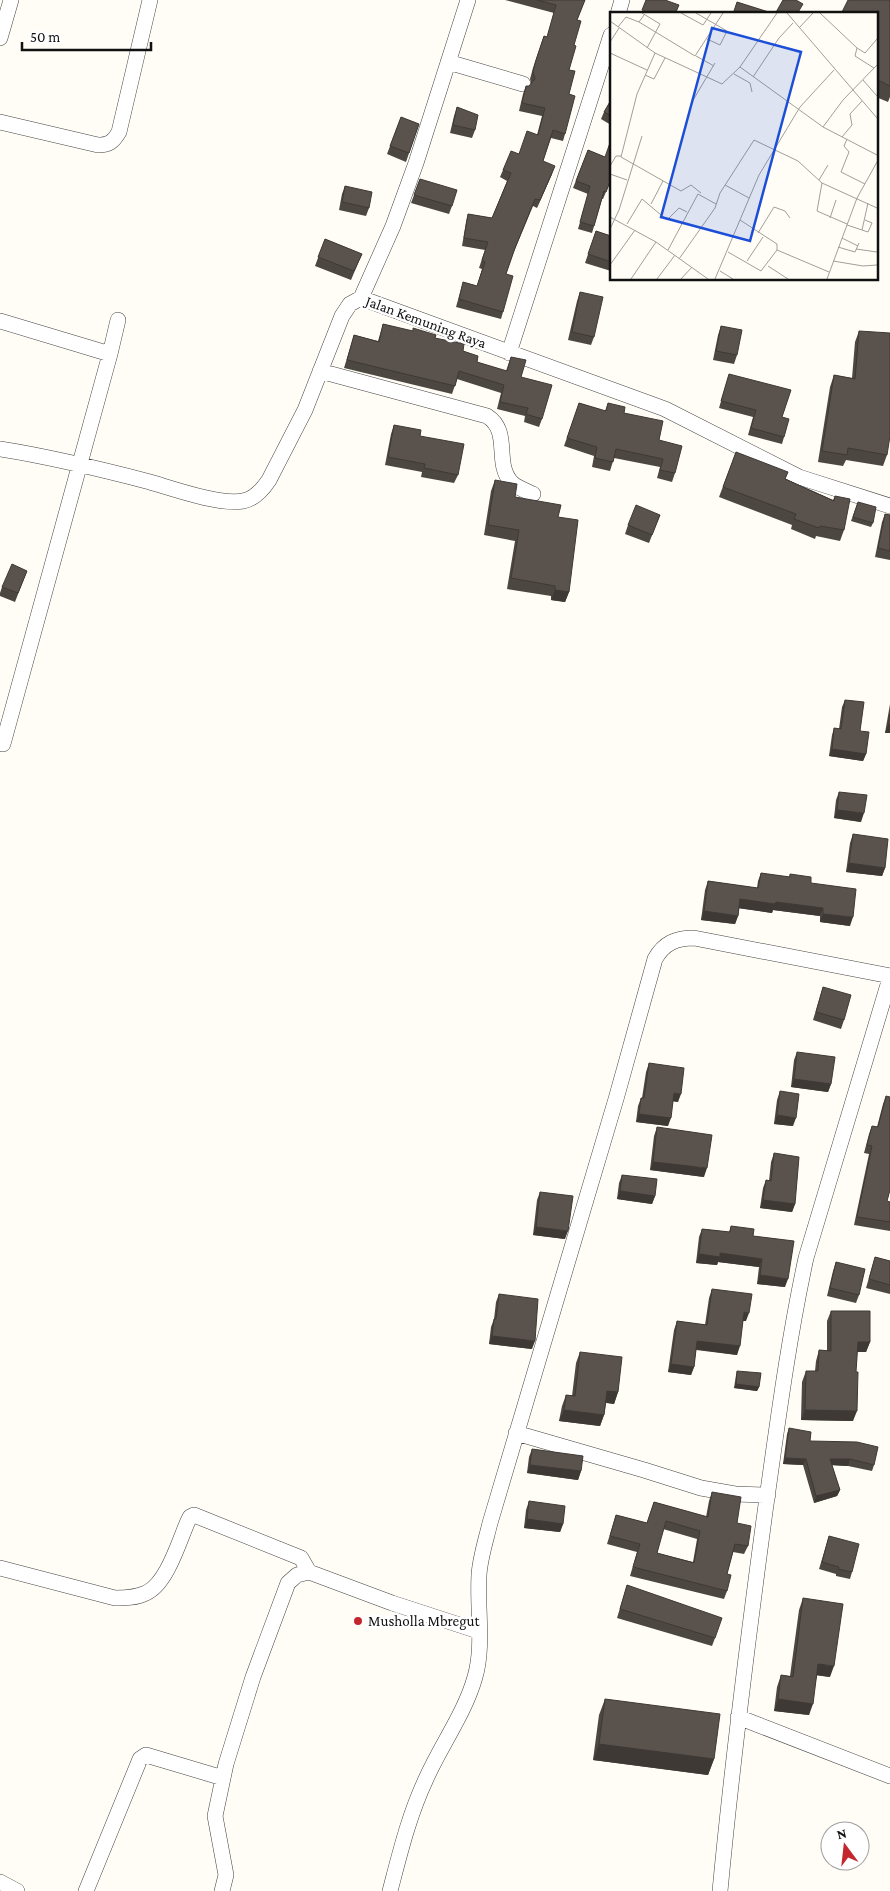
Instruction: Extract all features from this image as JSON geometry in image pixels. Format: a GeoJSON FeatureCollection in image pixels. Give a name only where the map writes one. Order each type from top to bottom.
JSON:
{"type":"FeatureCollection","features":[{"type":"Feature","properties":{"kind":"street"},"geometry":{"type":"LineString","coordinates":[[0,38],[11,0]]}},
{"type":"Feature","properties":{"kind":"street"},"geometry":{"type":"LineString","coordinates":[[0,122],[98,145],[107,145],[114,140],[119,132],[150,0]]}},
{"type":"Feature","properties":{"kind":"street"},"geometry":{"type":"LineString","coordinates":[[361,298],[393,226],[413,172],[468,0]]}},
{"type":"Feature","properties":{"kind":"street"},"geometry":{"type":"LineString","coordinates":[[510,353],[610,37]]}},
{"type":"Feature","properties":{"kind":"street"},"geometry":{"type":"LineString","coordinates":[[448,62],[523,84]]}},
{"type":"Feature","properties":{"kind":"street","name":"Jalan Kemuning Raya"},"geometry":{"type":"LineString","coordinates":[[0,449],[80,464],[211,498],[235,501],[246,500],[262,490],[269,480],[305,410],[342,316],[350,304],[361,298],[665,409],[799,477],[890,506]]}},
{"type":"Feature","properties":{"kind":"street"},"geometry":{"type":"LineString","coordinates":[[3,744],[118,320]]}},
{"type":"Feature","properties":{"kind":"street"},"geometry":{"type":"LineString","coordinates":[[0,321],[110,354]]}},
{"type":"Feature","properties":{"kind":"street"},"geometry":{"type":"LineString","coordinates":[[320,371],[487,416],[499,428],[502,438],[503,465],[507,475],[513,484],[533,494]]}},
{"type":"Feature","properties":{"kind":"street"},"geometry":{"type":"LineString","coordinates":[[390,1891],[412,1811],[426,1778],[466,1701],[476,1676],[480,1642],[478,1632],[479,1573],[490,1523],[616,1099],[655,959],[660,950],[669,942],[682,938],[694,938],[890,977],[806,1258],[796,1304],[738,1717],[720,1891]]}},
{"type":"Feature","properties":{"kind":"street"},"geometry":{"type":"LineString","coordinates":[[516,1434],[701,1488],[735,1494],[768,1495]]}},
{"type":"Feature","properties":{"kind":"street"},"geometry":{"type":"LineString","coordinates":[[0,1568],[115,1598],[132,1597],[147,1593],[169,1567],[188,1521],[194,1515],[301,1558],[309,1572]]}},
{"type":"Feature","properties":{"kind":"street"},"geometry":{"type":"LineString","coordinates":[[222,1891],[226,1874],[216,1816],[223,1778],[253,1677],[288,1583],[297,1575],[309,1572],[478,1632]]}},
{"type":"Feature","properties":{"kind":"street"},"geometry":{"type":"LineString","coordinates":[[738,1717],[890,1776]]}},
{"type":"Feature","properties":{"kind":"street"},"geometry":{"type":"LineString","coordinates":[[86,1891],[140,1759],[146,1755],[223,1778]]}},
{"type":"Feature","properties":{"kind":"street"},"geometry":{"type":"LineString","coordinates":[[0,1882],[17,1891]]}},
{"type":"Feature","properties":{"kind":"building"},"geometry":{"type":"Polygon","coordinates":[[[537,0],[585,0],[577,20],[581,21],[569,70],[575,71],[569,94],[575,96],[565,134],[553,130],[543,161],[555,166],[540,200],[535,199],[515,248],[506,274],[513,276],[503,312],[459,299],[463,282],[477,286],[485,262],[482,260],[488,242],[464,238],[468,214],[492,218],[511,173],[503,170],[511,151],[519,154],[527,131],[538,135],[545,108],[522,103],[526,86],[529,86],[535,79],[533,71],[536,60],[544,36],[547,37],[556,5],[537,0]]]}},
{"type":"Feature","properties":{"kind":"building"},"geometry":{"type":"Polygon","coordinates":[[[646,0],[665,0],[679,5],[676,12],[644,12],[642,10],[646,0]]]}},
{"type":"Feature","properties":{"kind":"building"},"geometry":{"type":"Polygon","coordinates":[[[783,0],[796,0],[803,4],[798,12],[776,12],[783,0]]]}},
{"type":"Feature","properties":{"kind":"building"},"geometry":{"type":"Polygon","coordinates":[[[848,0],[890,0],[890,86],[878,80],[878,12],[842,12],[848,0]]]}},
{"type":"Feature","properties":{"kind":"building"},"geometry":{"type":"Polygon","coordinates":[[[737,2],[769,12],[734,12],[737,2]]]}},
{"type":"Feature","properties":{"kind":"building"},"geometry":{"type":"Polygon","coordinates":[[[610,102],[610,115],[604,112],[610,102]]]}},
{"type":"Feature","properties":{"kind":"building"},"geometry":{"type":"Polygon","coordinates":[[[457,107],[478,115],[475,130],[453,125],[457,107]]]}},
{"type":"Feature","properties":{"kind":"building"},"geometry":{"type":"Polygon","coordinates":[[[401,117],[419,124],[409,153],[390,146],[401,117]]]}},
{"type":"Feature","properties":{"kind":"building"},"geometry":{"type":"Polygon","coordinates":[[[610,143],[610,182],[606,192],[604,191],[594,226],[580,222],[590,186],[576,181],[588,150],[605,157],[610,143]]]}},
{"type":"Feature","properties":{"kind":"building"},"geometry":{"type":"Polygon","coordinates":[[[420,179],[457,190],[452,206],[414,195],[420,179]]]}},
{"type":"Feature","properties":{"kind":"building"},"geometry":{"type":"Polygon","coordinates":[[[345,186],[372,192],[369,208],[342,202],[345,186]]]}},
{"type":"Feature","properties":{"kind":"building"},"geometry":{"type":"Polygon","coordinates":[[[596,231],[610,236],[610,262],[588,254],[596,231]]]}},
{"type":"Feature","properties":{"kind":"building"},"geometry":{"type":"Polygon","coordinates":[[[325,239],[362,254],[354,271],[318,257],[325,239]]]}},
{"type":"Feature","properties":{"kind":"building"},"geometry":{"type":"Polygon","coordinates":[[[580,292],[603,297],[594,337],[572,332],[580,292]]]}},
{"type":"Feature","properties":{"kind":"building"},"geometry":{"type":"Polygon","coordinates":[[[383,324],[413,331],[413,328],[436,335],[435,338],[464,344],[463,351],[478,356],[477,362],[507,371],[511,357],[526,360],[521,377],[552,385],[542,419],[526,414],[528,408],[500,402],[504,385],[459,371],[455,386],[347,360],[354,335],[379,342],[383,324]]]}},
{"type":"Feature","properties":{"kind":"building"},"geometry":{"type":"Polygon","coordinates":[[[721,326],[742,330],[737,355],[716,351],[721,326]]]}},
{"type":"Feature","properties":{"kind":"building"},"geometry":{"type":"Polygon","coordinates":[[[859,331],[890,333],[890,436],[887,455],[848,448],[847,455],[822,451],[834,375],[855,379],[859,331]]]}},
{"type":"Feature","properties":{"kind":"building"},"geometry":{"type":"Polygon","coordinates":[[[729,374],[791,390],[782,417],[789,419],[784,437],[751,428],[756,410],[721,401],[729,374]]]}},
{"type":"Feature","properties":{"kind":"building"},"geometry":{"type":"Polygon","coordinates":[[[579,403],[606,411],[608,403],[625,407],[624,413],[663,421],[659,440],[682,446],[675,473],[660,470],[663,459],[616,449],[613,462],[595,458],[597,447],[567,438],[579,403]]]}},
{"type":"Feature","properties":{"kind":"building"},"geometry":{"type":"Polygon","coordinates":[[[394,425],[421,430],[420,436],[464,444],[458,475],[424,468],[425,464],[388,457],[394,425]]]}},
{"type":"Feature","properties":{"kind":"building"},"geometry":{"type":"Polygon","coordinates":[[[736,452],[788,472],[785,479],[834,501],[835,496],[850,499],[844,530],[820,526],[819,528],[794,519],[796,514],[723,487],[736,452]]]}},
{"type":"Feature","properties":{"kind":"building"},"geometry":{"type":"Polygon","coordinates":[[[495,480],[517,484],[515,497],[561,505],[558,517],[578,520],[569,592],[555,590],[555,586],[511,578],[519,530],[488,525],[495,480]]]}},
{"type":"Feature","properties":{"kind":"building"},"geometry":{"type":"Polygon","coordinates":[[[858,502],[876,507],[873,523],[853,517],[858,502]]]}},
{"type":"Feature","properties":{"kind":"building"},"geometry":{"type":"Polygon","coordinates":[[[636,505],[660,515],[652,535],[628,525],[636,505]]]}},
{"type":"Feature","properties":{"kind":"building"},"geometry":{"type":"Polygon","coordinates":[[[885,514],[890,515],[890,551],[878,548],[885,514]]]}},
{"type":"Feature","properties":{"kind":"building"},"geometry":{"type":"Polygon","coordinates":[[[12,564],[27,571],[18,593],[2,587],[12,564]]]}},
{"type":"Feature","properties":{"kind":"building"},"geometry":{"type":"Polygon","coordinates":[[[845,700],[864,702],[860,731],[869,732],[866,754],[832,749],[834,728],[841,729],[845,700]]]}},
{"type":"Feature","properties":{"kind":"building"},"geometry":{"type":"Polygon","coordinates":[[[839,792],[867,795],[864,813],[837,810],[839,792]]]}},
{"type":"Feature","properties":{"kind":"building"},"geometry":{"type":"Polygon","coordinates":[[[853,834],[888,839],[885,868],[849,863],[853,834]]]}},
{"type":"Feature","properties":{"kind":"building"},"geometry":{"type":"Polygon","coordinates":[[[761,873],[790,877],[790,874],[811,877],[811,883],[856,889],[853,917],[823,914],[823,908],[740,899],[738,916],[704,911],[708,881],[758,888],[761,873]]]}},
{"type":"Feature","properties":{"kind":"building"},"geometry":{"type":"Polygon","coordinates":[[[823,987],[851,995],[844,1020],[816,1012],[823,987]]]}},
{"type":"Feature","properties":{"kind":"building"},"geometry":{"type":"Polygon","coordinates":[[[797,1052],[835,1057],[831,1084],[794,1079],[797,1052]]]}},
{"type":"Feature","properties":{"kind":"building"},"geometry":{"type":"Polygon","coordinates":[[[649,1063],[684,1068],[681,1094],[674,1093],[671,1118],[639,1114],[641,1098],[644,1098],[649,1063]]]}},
{"type":"Feature","properties":{"kind":"building"},"geometry":{"type":"Polygon","coordinates":[[[780,1091],[799,1094],[796,1118],[777,1115],[780,1091]]]}},
{"type":"Feature","properties":{"kind":"building"},"geometry":{"type":"Polygon","coordinates":[[[886,1096],[890,1097],[890,1190],[887,1201],[890,1202],[890,1222],[857,1217],[872,1146],[867,1145],[872,1126],[878,1127],[886,1096]]]}},
{"type":"Feature","properties":{"kind":"building"},"geometry":{"type":"Polygon","coordinates":[[[657,1127],[712,1135],[707,1168],[653,1162],[657,1127]]]}},
{"type":"Feature","properties":{"kind":"building"},"geometry":{"type":"Polygon","coordinates":[[[774,1153],[799,1157],[795,1204],[763,1200],[766,1180],[771,1181],[774,1153]]]}},
{"type":"Feature","properties":{"kind":"building"},"geometry":{"type":"Polygon","coordinates":[[[622,1175],[657,1179],[655,1196],[620,1191],[622,1175]]]}},
{"type":"Feature","properties":{"kind":"building"},"geometry":{"type":"Polygon","coordinates":[[[540,1192],[573,1196],[568,1231],[536,1227],[540,1192]]]}},
{"type":"Feature","properties":{"kind":"building"},"geometry":{"type":"Polygon","coordinates":[[[731,1226],[754,1229],[753,1236],[794,1241],[788,1279],[760,1275],[762,1259],[720,1253],[720,1257],[699,1254],[702,1229],[730,1232],[731,1226]]]}},
{"type":"Feature","properties":{"kind":"building"},"geometry":{"type":"Polygon","coordinates":[[[875,1257],[890,1261],[890,1285],[869,1279],[875,1257]]]}},
{"type":"Feature","properties":{"kind":"building"},"geometry":{"type":"Polygon","coordinates":[[[836,1262],[865,1269],[859,1295],[830,1288],[836,1262]]]}},
{"type":"Feature","properties":{"kind":"building"},"geometry":{"type":"Polygon","coordinates":[[[712,1289],[752,1294],[749,1313],[744,1312],[740,1346],[697,1341],[694,1367],[671,1364],[677,1321],[707,1325],[712,1289]]]}},
{"type":"Feature","properties":{"kind":"building"},"geometry":{"type":"Polygon","coordinates":[[[499,1294],[538,1299],[535,1341],[492,1336],[499,1294]]]}},
{"type":"Feature","properties":{"kind":"building"},"geometry":{"type":"Polygon","coordinates":[[[831,1311],[870,1311],[870,1342],[858,1342],[856,1372],[858,1372],[857,1411],[805,1410],[806,1371],[818,1371],[819,1350],[831,1351],[831,1311]]]}},
{"type":"Feature","properties":{"kind":"building"},"geometry":{"type":"Polygon","coordinates":[[[580,1352],[622,1357],[618,1392],[607,1391],[604,1415],[564,1410],[566,1395],[575,1396],[580,1352]]]}},
{"type":"Feature","properties":{"kind":"building"},"geometry":{"type":"Polygon","coordinates":[[[737,1371],[761,1373],[759,1387],[736,1384],[737,1371]]]}},
{"type":"Feature","properties":{"kind":"building"},"geometry":{"type":"Polygon","coordinates":[[[789,1428],[811,1432],[810,1441],[857,1442],[878,1447],[874,1465],[850,1459],[830,1459],[840,1490],[816,1496],[806,1459],[785,1458],[789,1428]]]}},
{"type":"Feature","properties":{"kind":"building"},"geometry":{"type":"Polygon","coordinates":[[[532,1449],[583,1456],[581,1471],[530,1465],[532,1449]]]}},
{"type":"Feature","properties":{"kind":"building"},"geometry":{"type":"Polygon","coordinates":[[[712,1492],[741,1497],[737,1523],[751,1526],[748,1546],[735,1544],[727,1574],[731,1575],[727,1591],[633,1567],[640,1544],[610,1536],[616,1515],[647,1523],[654,1502],[708,1517],[712,1492]],[[666,1521],[657,1553],[694,1563],[700,1531],[666,1521]]]}},
{"type":"Feature","properties":{"kind":"building"},"geometry":{"type":"Polygon","coordinates":[[[529,1501],[565,1506],[563,1524],[527,1519],[529,1501]]]}},
{"type":"Feature","properties":{"kind":"building"},"geometry":{"type":"Polygon","coordinates":[[[829,1536],[859,1544],[852,1572],[838,1569],[839,1567],[822,1562],[829,1536]]]}},
{"type":"Feature","properties":{"kind":"building"},"geometry":{"type":"Polygon","coordinates":[[[627,1585],[722,1618],[715,1638],[620,1609],[627,1585]]]}},
{"type":"Feature","properties":{"kind":"building"},"geometry":{"type":"Polygon","coordinates":[[[803,1598],[843,1604],[834,1666],[818,1664],[813,1704],[778,1699],[781,1675],[793,1677],[803,1598]]]}},
{"type":"Feature","properties":{"kind":"building"},"geometry":{"type":"Polygon","coordinates":[[[605,1699],[720,1714],[714,1759],[599,1744],[605,1699]]]}},
{"type":"Feature","properties":{"kind":"place","name":"Musholla Mbregut"},"geometry":{"type":"Point","coordinates":[358,1621]}}]}
